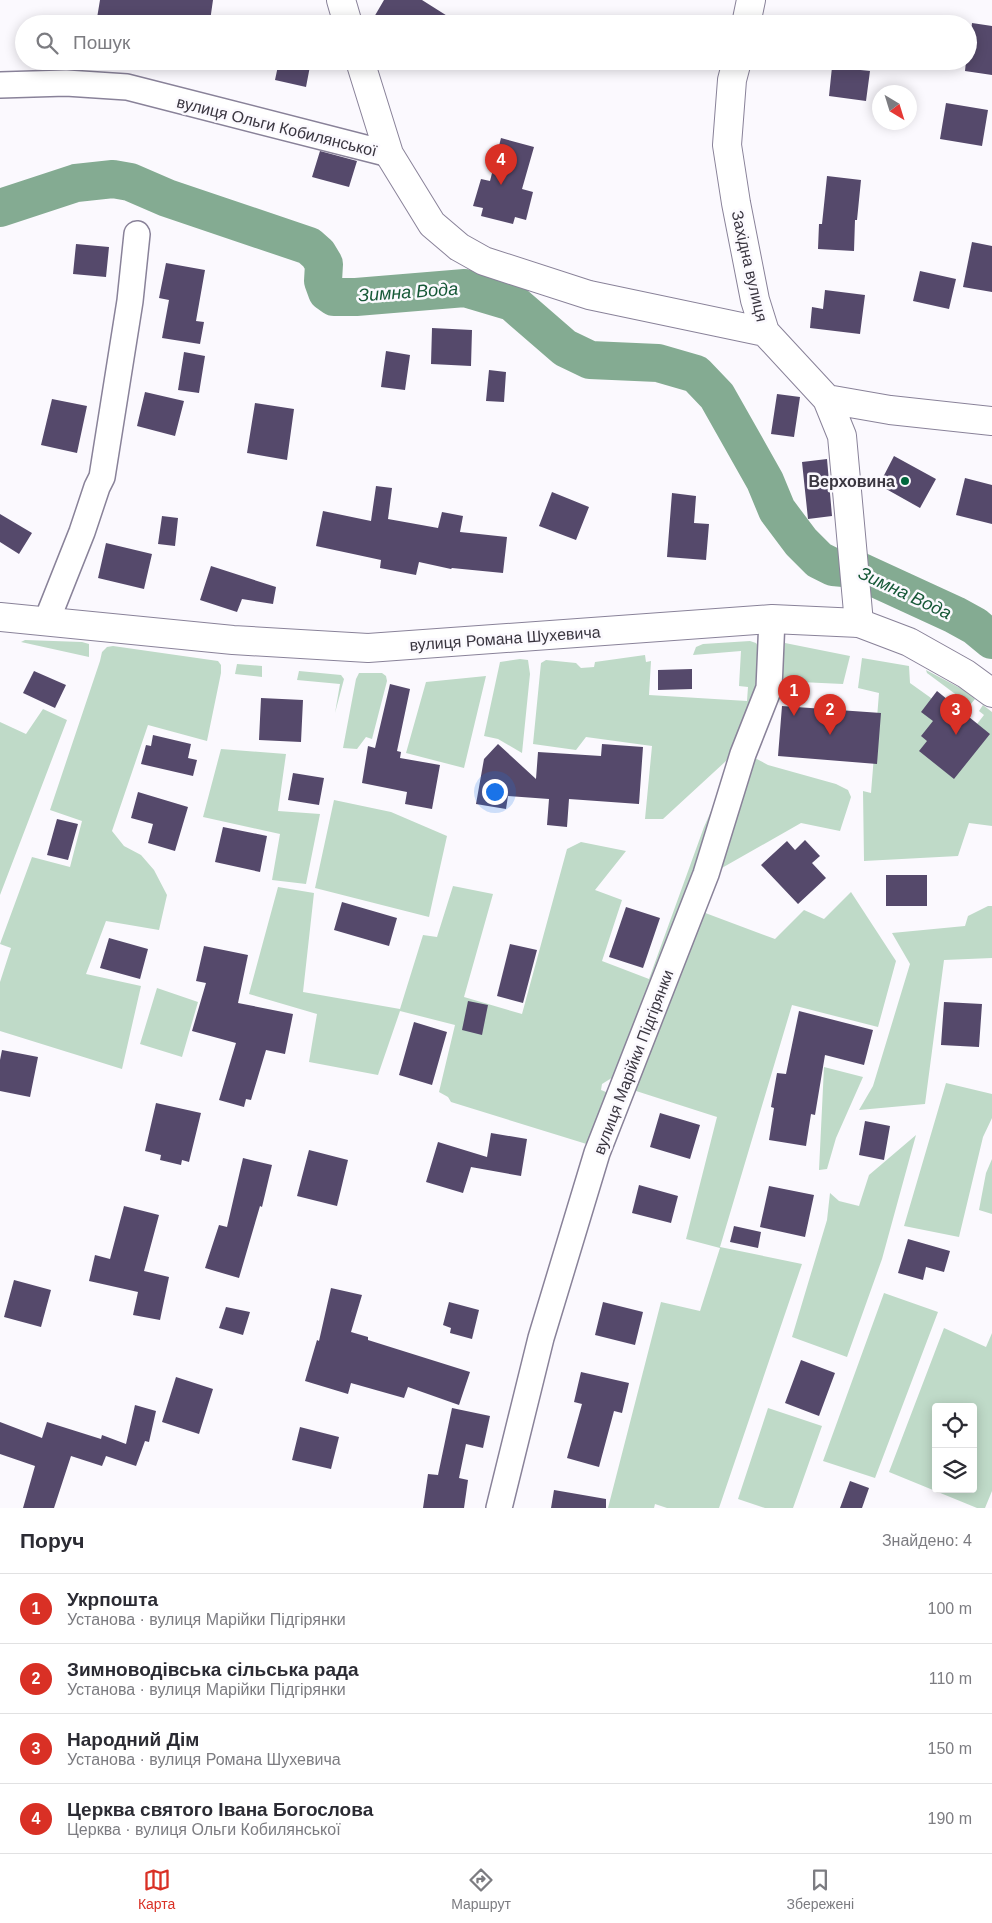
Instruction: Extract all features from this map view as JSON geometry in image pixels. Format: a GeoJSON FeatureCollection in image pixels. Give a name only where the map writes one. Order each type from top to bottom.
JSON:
{"type":"FeatureCollection","features":[{"type":"Feature","properties":{"kind":"street"},"geometry":{"type":"LineString","coordinates":[[341,0],[345,15]]}},
{"type":"Feature","properties":{"kind":"street"},"geometry":{"type":"LineString","coordinates":[[748,15],[751,0]]}},
{"type":"Feature","properties":{"kind":"street"},"geometry":{"type":"LineString","coordinates":[[363,70],[389,154]]}},
{"type":"Feature","properties":{"kind":"street","name":"Західна вулиця"},"geometry":{"type":"LineString","coordinates":[[735,70],[732,80],[727,145],[736,204],[755,300],[765,332],[827,398],[842,436],[859,623]]}},
{"type":"Feature","properties":{"kind":"street","name":"вулиця Ольги Кобилянської"},"geometry":{"type":"LineString","coordinates":[[0,86],[66,83],[127,88],[389,154],[432,224],[459,247],[484,261],[589,295],[765,332]]}},
{"type":"Feature","properties":{"kind":"street"},"geometry":{"type":"LineString","coordinates":[[47,620],[102,477],[130,301],[137,234]]}},
{"type":"Feature","properties":{"kind":"street"},"geometry":{"type":"LineString","coordinates":[[827,398],[890,410],[992,421]]}},
{"type":"Feature","properties":{"kind":"street","name":"вулиця Романа Шухевича"},"geometry":{"type":"LineString","coordinates":[[0,616],[234,640],[368,648],[772,619],[859,623],[909,642],[966,674],[992,693]]}},
{"type":"Feature","properties":{"kind":"street","name":"вулиця Марійки Підгірянки"},"geometry":{"type":"LineString","coordinates":[[499,1508],[541,1338],[597,1153],[706,874],[743,754],[769,688],[772,619]]}},
{"type":"Feature","properties":{"kind":"green space"},"geometry":{"type":"Polygon","coordinates":[[[25,640],[82,642],[89,644],[89,657],[21,642],[25,640]]]}},
{"type":"Feature","properties":{"kind":"green space"},"geometry":{"type":"Polygon","coordinates":[[[750,641],[756,643],[759,648],[757,689],[745,730],[726,761],[663,819],[645,819],[652,746],[586,737],[576,750],[533,744],[541,663],[546,660],[576,663],[581,668],[594,667],[595,662],[645,655],[646,662],[651,661],[649,695],[747,701],[748,687],[739,686],[741,651],[693,655],[696,647],[703,644],[750,641]]]}},
{"type":"Feature","properties":{"kind":"green space"},"geometry":{"type":"Polygon","coordinates":[[[785,643],[850,656],[843,684],[779,681],[785,643]]]}},
{"type":"Feature","properties":{"kind":"green space"},"geometry":{"type":"Polygon","coordinates":[[[113,646],[218,661],[221,665],[207,741],[148,725],[112,831],[124,846],[141,855],[154,870],[167,895],[159,930],[106,921],[86,974],[141,986],[122,1069],[0,1031],[0,982],[11,948],[0,944],[32,857],[70,867],[82,821],[50,810],[102,652],[107,647],[113,646]]]}},
{"type":"Feature","properties":{"kind":"green space"},"geometry":{"type":"Polygon","coordinates":[[[862,658],[909,666],[910,683],[938,703],[956,751],[984,715],[979,711],[983,705],[992,712],[992,826],[969,823],[958,856],[864,861],[863,791],[871,793],[879,693],[858,688],[862,658]]]}},
{"type":"Feature","properties":{"kind":"green space"},"geometry":{"type":"Polygon","coordinates":[[[520,659],[528,660],[530,674],[522,753],[498,739],[484,736],[500,662],[520,659]]]}},
{"type":"Feature","properties":{"kind":"green space"},"geometry":{"type":"Polygon","coordinates":[[[237,664],[262,666],[262,677],[235,674],[237,664]]]}},
{"type":"Feature","properties":{"kind":"green space"},"geometry":{"type":"Polygon","coordinates":[[[926,670],[962,689],[975,699],[970,705],[927,673],[926,670]]]}},
{"type":"Feature","properties":{"kind":"green space"},"geometry":{"type":"Polygon","coordinates":[[[299,671],[341,675],[344,679],[335,713],[340,684],[297,680],[299,671]]]}},
{"type":"Feature","properties":{"kind":"green space"},"geometry":{"type":"Polygon","coordinates":[[[359,673],[382,673],[386,676],[387,681],[372,739],[366,737],[357,749],[343,748],[356,679],[359,673]]]}},
{"type":"Feature","properties":{"kind":"green space"},"geometry":{"type":"Polygon","coordinates":[[[486,676],[464,768],[406,753],[426,682],[486,676]]]}},
{"type":"Feature","properties":{"kind":"green space"},"geometry":{"type":"Polygon","coordinates":[[[43,709],[67,720],[0,895],[0,722],[26,734],[43,709]]]}},
{"type":"Feature","properties":{"kind":"green space"},"geometry":{"type":"Polygon","coordinates":[[[221,749],[286,754],[278,811],[320,814],[306,884],[272,880],[280,834],[203,817],[221,749]]]}},
{"type":"Feature","properties":{"kind":"green space"},"geometry":{"type":"Polygon","coordinates":[[[753,757],[768,765],[836,784],[848,790],[851,797],[840,831],[801,823],[713,873],[753,757]]]}},
{"type":"Feature","properties":{"kind":"green space"},"geometry":{"type":"Polygon","coordinates":[[[334,800],[391,812],[447,836],[429,917],[315,888],[334,800]]]}},
{"type":"Feature","properties":{"kind":"green space"},"geometry":{"type":"Polygon","coordinates":[[[718,806],[618,1074],[602,1084],[601,1090],[611,1094],[593,1146],[451,1102],[448,1097],[439,1092],[455,1025],[400,1011],[378,1075],[309,1062],[317,1014],[249,994],[278,887],[314,893],[303,992],[400,1009],[423,935],[437,937],[453,886],[493,894],[464,997],[522,1014],[567,849],[581,842],[626,851],[595,890],[622,900],[602,961],[649,979],[704,827],[712,809],[718,806]]]}},
{"type":"Feature","properties":{"kind":"green space"},"geometry":{"type":"Polygon","coordinates":[[[851,892],[896,961],[878,1027],[792,1005],[720,1247],[802,1264],[719,1508],[667,1508],[655,1504],[654,1508],[608,1508],[661,1302],[700,1311],[720,1248],[686,1239],[717,1117],[633,1090],[700,911],[775,939],[804,910],[824,919],[851,892]]]}},
{"type":"Feature","properties":{"kind":"green space"},"geometry":{"type":"Polygon","coordinates":[[[988,906],[992,906],[992,958],[944,960],[925,1104],[859,1110],[873,1086],[910,964],[892,933],[965,926],[968,916],[988,906]]]}},
{"type":"Feature","properties":{"kind":"green space"},"geometry":{"type":"Polygon","coordinates":[[[157,988],[198,1002],[182,1057],[140,1044],[157,988]]]}},
{"type":"Feature","properties":{"kind":"green space"},"geometry":{"type":"Polygon","coordinates":[[[824,1067],[863,1077],[836,1138],[827,1169],[819,1170],[824,1067]]]}},
{"type":"Feature","properties":{"kind":"green space"},"geometry":{"type":"Polygon","coordinates":[[[946,1083],[992,1094],[992,1118],[983,1137],[959,1237],[904,1226],[946,1083]]]}},
{"type":"Feature","properties":{"kind":"green space"},"geometry":{"type":"Polygon","coordinates":[[[916,1135],[882,1259],[847,1357],[792,1337],[827,1220],[830,1193],[839,1201],[859,1206],[869,1175],[916,1135]]]}},
{"type":"Feature","properties":{"kind":"green space"},"geometry":{"type":"Polygon","coordinates":[[[992,1159],[992,1214],[979,1210],[986,1173],[992,1159]]]}},
{"type":"Feature","properties":{"kind":"green space"},"geometry":{"type":"Polygon","coordinates":[[[884,1293],[938,1312],[875,1478],[823,1461],[884,1293]]]}},
{"type":"Feature","properties":{"kind":"green space"},"geometry":{"type":"Polygon","coordinates":[[[944,1328],[986,1347],[992,1333],[992,1491],[985,1508],[977,1508],[940,1493],[977,1493],[977,1403],[932,1403],[932,1490],[889,1472],[944,1328]]]}},
{"type":"Feature","properties":{"kind":"green space"},"geometry":{"type":"Polygon","coordinates":[[[768,1408],[822,1426],[793,1508],[765,1508],[738,1499],[768,1408]]]}},
{"type":"Feature","properties":{"kind":"building"},"geometry":{"type":"Polygon","coordinates":[[[100,0],[213,0],[211,15],[98,15],[100,0]]]}},
{"type":"Feature","properties":{"kind":"building"},"geometry":{"type":"Polygon","coordinates":[[[384,0],[422,0],[446,15],[375,15],[384,0]]]}},
{"type":"Feature","properties":{"kind":"building"},"geometry":{"type":"Polygon","coordinates":[[[977,24],[992,26],[992,75],[965,71],[977,70],[977,24]]]}},
{"type":"Feature","properties":{"kind":"building"},"geometry":{"type":"Polygon","coordinates":[[[277,70],[309,70],[306,87],[275,80],[277,70]]]}},
{"type":"Feature","properties":{"kind":"building"},"geometry":{"type":"Polygon","coordinates":[[[832,70],[870,71],[866,101],[829,96],[832,70]]]}},
{"type":"Feature","properties":{"kind":"building"},"geometry":{"type":"Polygon","coordinates":[[[946,103],[988,110],[982,146],[940,139],[946,103]]]}},
{"type":"Feature","properties":{"kind":"building"},"geometry":{"type":"Polygon","coordinates":[[[501,138],[534,147],[522,189],[533,192],[526,220],[515,217],[513,224],[481,216],[483,208],[473,206],[481,179],[490,181],[501,138]]]}},
{"type":"Feature","properties":{"kind":"building"},"geometry":{"type":"Polygon","coordinates":[[[320,151],[357,161],[349,187],[312,177],[320,151]]]}},
{"type":"Feature","properties":{"kind":"building"},"geometry":{"type":"Polygon","coordinates":[[[827,176],[861,180],[857,220],[855,220],[854,251],[818,249],[819,224],[822,224],[827,176]]]}},
{"type":"Feature","properties":{"kind":"building"},"geometry":{"type":"Polygon","coordinates":[[[972,242],[992,246],[992,292],[963,287],[972,242]]]}},
{"type":"Feature","properties":{"kind":"building"},"geometry":{"type":"Polygon","coordinates":[[[76,244],[109,247],[106,277],[73,274],[76,244]]]}},
{"type":"Feature","properties":{"kind":"building"},"geometry":{"type":"Polygon","coordinates":[[[166,263],[205,270],[196,321],[204,322],[200,344],[162,338],[169,300],[159,298],[166,263]]]}},
{"type":"Feature","properties":{"kind":"building"},"geometry":{"type":"Polygon","coordinates":[[[920,271],[956,279],[949,309],[913,301],[920,271]]]}},
{"type":"Feature","properties":{"kind":"building"},"geometry":{"type":"Polygon","coordinates":[[[825,290],[865,295],[860,334],[810,328],[812,307],[823,309],[825,290]]]}},
{"type":"Feature","properties":{"kind":"building"},"geometry":{"type":"Polygon","coordinates":[[[432,328],[472,330],[471,366],[431,364],[432,328]]]}},
{"type":"Feature","properties":{"kind":"building"},"geometry":{"type":"Polygon","coordinates":[[[386,351],[410,355],[405,390],[381,387],[386,351]]]}},
{"type":"Feature","properties":{"kind":"building"},"geometry":{"type":"Polygon","coordinates":[[[184,352],[205,356],[199,393],[178,390],[184,352]]]}},
{"type":"Feature","properties":{"kind":"building"},"geometry":{"type":"Polygon","coordinates":[[[489,370],[506,372],[504,402],[486,401],[489,370]]]}},
{"type":"Feature","properties":{"kind":"building"},"geometry":{"type":"Polygon","coordinates":[[[145,392],[184,401],[175,436],[137,426],[145,392]]]}},
{"type":"Feature","properties":{"kind":"building"},"geometry":{"type":"Polygon","coordinates":[[[777,394],[800,397],[794,437],[771,434],[777,394]]]}},
{"type":"Feature","properties":{"kind":"building"},"geometry":{"type":"Polygon","coordinates":[[[52,399],[87,406],[77,453],[41,445],[52,399]]]}},
{"type":"Feature","properties":{"kind":"building"},"geometry":{"type":"Polygon","coordinates":[[[255,403],[294,409],[287,460],[247,453],[255,403]]]}},
{"type":"Feature","properties":{"kind":"building"},"geometry":{"type":"Polygon","coordinates":[[[894,456],[936,479],[920,508],[879,485],[894,456]]]}},
{"type":"Feature","properties":{"kind":"building"},"geometry":{"type":"Polygon","coordinates":[[[827,459],[832,516],[808,519],[802,462],[827,459]]]}},
{"type":"Feature","properties":{"kind":"building"},"geometry":{"type":"Polygon","coordinates":[[[965,478],[992,485],[992,524],[956,515],[965,478]]]}},
{"type":"Feature","properties":{"kind":"building"},"geometry":{"type":"Polygon","coordinates":[[[376,486],[392,488],[388,519],[438,528],[442,512],[463,516],[460,532],[507,537],[503,573],[451,569],[419,562],[416,575],[380,568],[381,560],[316,546],[323,511],[371,521],[376,486]]]}},
{"type":"Feature","properties":{"kind":"building"},"geometry":{"type":"Polygon","coordinates":[[[552,492],[589,507],[576,540],[539,526],[552,492]]]}},
{"type":"Feature","properties":{"kind":"building"},"geometry":{"type":"Polygon","coordinates":[[[672,493],[696,496],[694,523],[709,524],[706,560],[667,557],[672,493]]]}},
{"type":"Feature","properties":{"kind":"building"},"geometry":{"type":"Polygon","coordinates":[[[0,514],[32,533],[19,554],[0,542],[0,514]]]}},
{"type":"Feature","properties":{"kind":"building"},"geometry":{"type":"Polygon","coordinates":[[[162,516],[178,518],[175,546],[158,544],[162,516]]]}},
{"type":"Feature","properties":{"kind":"building"},"geometry":{"type":"Polygon","coordinates":[[[106,543],[152,554],[144,589],[98,578],[106,543]]]}},
{"type":"Feature","properties":{"kind":"building"},"geometry":{"type":"Polygon","coordinates":[[[211,566],[276,587],[273,604],[242,599],[237,612],[200,600],[211,566]]]}},
{"type":"Feature","properties":{"kind":"building"},"geometry":{"type":"Polygon","coordinates":[[[692,669],[692,689],[658,690],[658,670],[692,669]]]}},
{"type":"Feature","properties":{"kind":"building"},"geometry":{"type":"Polygon","coordinates":[[[34,671],[66,685],[55,708],[23,693],[34,671]]]}},
{"type":"Feature","properties":{"kind":"building"},"geometry":{"type":"Polygon","coordinates":[[[390,684],[410,689],[397,751],[401,752],[400,758],[440,765],[432,809],[405,804],[407,792],[362,783],[368,746],[375,748],[390,684]]]}},
{"type":"Feature","properties":{"kind":"building"},"geometry":{"type":"Polygon","coordinates":[[[937,691],[990,734],[954,779],[919,751],[927,741],[921,736],[933,721],[921,712],[937,691]]]}},
{"type":"Feature","properties":{"kind":"building"},"geometry":{"type":"Polygon","coordinates":[[[261,698],[303,700],[301,742],[259,740],[261,698]]]}},
{"type":"Feature","properties":{"kind":"building"},"geometry":{"type":"Polygon","coordinates":[[[782,706],[881,713],[877,764],[778,756],[782,706]]]}},
{"type":"Feature","properties":{"kind":"building"},"geometry":{"type":"Polygon","coordinates":[[[153,735],[191,744],[188,758],[197,760],[193,776],[141,764],[146,745],[151,746],[153,735]]]}},
{"type":"Feature","properties":{"kind":"building"},"geometry":{"type":"Polygon","coordinates":[[[498,744],[536,779],[538,752],[601,756],[602,744],[643,747],[639,804],[569,799],[567,827],[547,825],[549,799],[508,796],[506,809],[476,804],[484,759],[498,744]]]}},
{"type":"Feature","properties":{"kind":"building"},"geometry":{"type":"Polygon","coordinates":[[[293,773],[324,778],[319,805],[288,800],[293,773]]]}},
{"type":"Feature","properties":{"kind":"building"},"geometry":{"type":"Polygon","coordinates":[[[138,792],[188,807],[175,851],[148,843],[153,824],[131,818],[138,792]]]}},
{"type":"Feature","properties":{"kind":"building"},"geometry":{"type":"Polygon","coordinates":[[[57,819],[78,824],[68,860],[47,855],[57,819]]]}},
{"type":"Feature","properties":{"kind":"building"},"geometry":{"type":"Polygon","coordinates":[[[223,827],[267,836],[260,872],[215,862],[223,827]]]}},
{"type":"Feature","properties":{"kind":"building"},"geometry":{"type":"Polygon","coordinates":[[[805,840],[820,856],[812,863],[826,878],[798,904],[761,865],[787,841],[795,850],[805,840]]]}},
{"type":"Feature","properties":{"kind":"building"},"geometry":{"type":"Polygon","coordinates":[[[886,875],[927,875],[927,906],[886,906],[886,875]]]}},
{"type":"Feature","properties":{"kind":"building"},"geometry":{"type":"Polygon","coordinates":[[[342,902],[397,918],[389,946],[334,930],[342,902]]]}},
{"type":"Feature","properties":{"kind":"building"},"geometry":{"type":"Polygon","coordinates":[[[626,907],[660,918],[643,968],[609,957],[626,907]]]}},
{"type":"Feature","properties":{"kind":"building"},"geometry":{"type":"Polygon","coordinates":[[[109,938],[148,949],[140,979],[100,968],[109,938]]]}},
{"type":"Feature","properties":{"kind":"building"},"geometry":{"type":"Polygon","coordinates":[[[510,944],[537,950],[523,1003],[497,996],[510,944]]]}},
{"type":"Feature","properties":{"kind":"building"},"geometry":{"type":"Polygon","coordinates":[[[204,946],[248,955],[238,1003],[293,1014],[285,1054],[266,1050],[251,1100],[246,1099],[244,1107],[219,1100],[236,1043],[192,1031],[206,983],[196,981],[204,946]]]}},
{"type":"Feature","properties":{"kind":"building"},"geometry":{"type":"Polygon","coordinates":[[[468,1001],[488,1005],[482,1035],[462,1030],[468,1001]]]}},
{"type":"Feature","properties":{"kind":"building"},"geometry":{"type":"Polygon","coordinates":[[[944,1002],[982,1004],[979,1047],[941,1045],[944,1002]]]}},
{"type":"Feature","properties":{"kind":"building"},"geometry":{"type":"Polygon","coordinates":[[[799,1011],[873,1030],[864,1065],[825,1055],[815,1115],[811,1114],[806,1146],[769,1140],[774,1108],[771,1107],[777,1073],[786,1074],[799,1011]]]}},
{"type":"Feature","properties":{"kind":"building"},"geometry":{"type":"Polygon","coordinates":[[[414,1022],[447,1032],[432,1085],[399,1075],[414,1022]]]}},
{"type":"Feature","properties":{"kind":"building"},"geometry":{"type":"Polygon","coordinates":[[[2,1050],[38,1057],[30,1097],[0,1091],[0,1060],[2,1050]]]}},
{"type":"Feature","properties":{"kind":"building"},"geometry":{"type":"Polygon","coordinates":[[[156,1103],[201,1113],[189,1162],[182,1160],[181,1165],[160,1160],[161,1155],[145,1151],[156,1103]]]}},
{"type":"Feature","properties":{"kind":"building"},"geometry":{"type":"Polygon","coordinates":[[[660,1113],[700,1125],[690,1159],[650,1147],[660,1113]]]}},
{"type":"Feature","properties":{"kind":"building"},"geometry":{"type":"Polygon","coordinates":[[[865,1121],[890,1126],[884,1160],[859,1155],[865,1121]]]}},
{"type":"Feature","properties":{"kind":"building"},"geometry":{"type":"Polygon","coordinates":[[[491,1133],[527,1139],[521,1176],[471,1167],[463,1193],[426,1182],[438,1142],[487,1157],[491,1133]]]}},
{"type":"Feature","properties":{"kind":"building"},"geometry":{"type":"Polygon","coordinates":[[[309,1150],[348,1160],[337,1206],[297,1196],[309,1150]]]}},
{"type":"Feature","properties":{"kind":"building"},"geometry":{"type":"Polygon","coordinates":[[[243,1158],[272,1165],[262,1207],[260,1206],[239,1278],[205,1268],[219,1225],[227,1227],[243,1158]]]}},
{"type":"Feature","properties":{"kind":"building"},"geometry":{"type":"Polygon","coordinates":[[[639,1185],[678,1196],[671,1223],[632,1213],[639,1185]]]}},
{"type":"Feature","properties":{"kind":"building"},"geometry":{"type":"Polygon","coordinates":[[[769,1186],[814,1195],[805,1237],[760,1227],[769,1186]]]}},
{"type":"Feature","properties":{"kind":"building"},"geometry":{"type":"Polygon","coordinates":[[[124,1206],[159,1215],[144,1271],[169,1277],[160,1320],[133,1315],[138,1292],[89,1281],[95,1255],[110,1259],[124,1206]]]}},
{"type":"Feature","properties":{"kind":"building"},"geometry":{"type":"Polygon","coordinates":[[[734,1226],[761,1232],[758,1248],[730,1242],[734,1226]]]}},
{"type":"Feature","properties":{"kind":"building"},"geometry":{"type":"Polygon","coordinates":[[[908,1239],[950,1251],[944,1272],[926,1267],[923,1280],[898,1273],[908,1239]]]}},
{"type":"Feature","properties":{"kind":"building"},"geometry":{"type":"Polygon","coordinates":[[[14,1280],[51,1290],[41,1327],[4,1317],[14,1280]]]}},
{"type":"Feature","properties":{"kind":"building"},"geometry":{"type":"Polygon","coordinates":[[[331,1288],[362,1295],[351,1332],[368,1337],[368,1340],[470,1372],[459,1405],[408,1387],[404,1398],[351,1383],[348,1394],[305,1381],[317,1340],[319,1341],[331,1288]]]}},
{"type":"Feature","properties":{"kind":"building"},"geometry":{"type":"Polygon","coordinates":[[[449,1302],[479,1310],[472,1339],[450,1333],[451,1328],[443,1325],[449,1302]]]}},
{"type":"Feature","properties":{"kind":"building"},"geometry":{"type":"Polygon","coordinates":[[[603,1302],[643,1312],[635,1345],[595,1335],[603,1302]]]}},
{"type":"Feature","properties":{"kind":"building"},"geometry":{"type":"Polygon","coordinates":[[[226,1307],[250,1312],[243,1335],[219,1328],[226,1307]]]}},
{"type":"Feature","properties":{"kind":"building"},"geometry":{"type":"Polygon","coordinates":[[[801,1360],[835,1373],[819,1416],[785,1403],[801,1360]]]}},
{"type":"Feature","properties":{"kind":"building"},"geometry":{"type":"Polygon","coordinates":[[[581,1372],[629,1383],[622,1413],[614,1411],[599,1467],[567,1458],[582,1404],[574,1402],[581,1372]]]}},
{"type":"Feature","properties":{"kind":"building"},"geometry":{"type":"Polygon","coordinates":[[[176,1377],[213,1389],[199,1434],[162,1422],[176,1377]]]}},
{"type":"Feature","properties":{"kind":"building"},"geometry":{"type":"Polygon","coordinates":[[[135,1405],[156,1411],[149,1442],[145,1441],[136,1466],[106,1456],[102,1466],[71,1456],[54,1508],[23,1508],[35,1466],[0,1454],[0,1422],[42,1438],[47,1422],[101,1439],[102,1435],[126,1444],[135,1405]]]}},
{"type":"Feature","properties":{"kind":"building"},"geometry":{"type":"Polygon","coordinates":[[[452,1408],[490,1416],[483,1448],[466,1444],[459,1478],[468,1480],[464,1508],[423,1508],[428,1474],[438,1475],[452,1408]]]}},
{"type":"Feature","properties":{"kind":"building"},"geometry":{"type":"Polygon","coordinates":[[[300,1427],[339,1437],[331,1469],[292,1460],[300,1427]]]}},
{"type":"Feature","properties":{"kind":"building"},"geometry":{"type":"Polygon","coordinates":[[[850,1481],[869,1488],[862,1508],[840,1508],[850,1481]]]}},
{"type":"Feature","properties":{"kind":"building"},"geometry":{"type":"Polygon","coordinates":[[[554,1490],[606,1499],[606,1508],[551,1508],[554,1490]]]}},
{"type":"Feature","properties":{"kind":"waterway","name":"Зимна Вода"},"geometry":{"type":"LineString","coordinates":[[0,208],[76,183],[113,179],[130,182],[167,198],[309,246],[318,254],[324,264],[323,281],[327,292],[334,297],[356,297],[465,288],[512,302],[565,348],[590,360],[658,363],[696,374],[717,396],[765,481],[777,510],[801,542],[819,560],[833,567],[855,569],[955,615],[975,626],[992,640]]}},
{"type":"Feature","properties":{"kind":"place","name":"Церква святого Івана Богослова"},"geometry":{"type":"Point","coordinates":[501,185]}},
{"type":"Feature","properties":{"kind":"place","name":"Верховина"},"geometry":{"type":"Point","coordinates":[905,481]}},
{"type":"Feature","properties":{"kind":"place","name":"Укрпошта"},"geometry":{"type":"Point","coordinates":[794,716]}},
{"type":"Feature","properties":{"kind":"place","name":"Зимноводівська сільська рада"},"geometry":{"type":"Point","coordinates":[830,735]}},
{"type":"Feature","properties":{"kind":"place","name":"Народний Дім"},"geometry":{"type":"Point","coordinates":[956,735]}}]}
